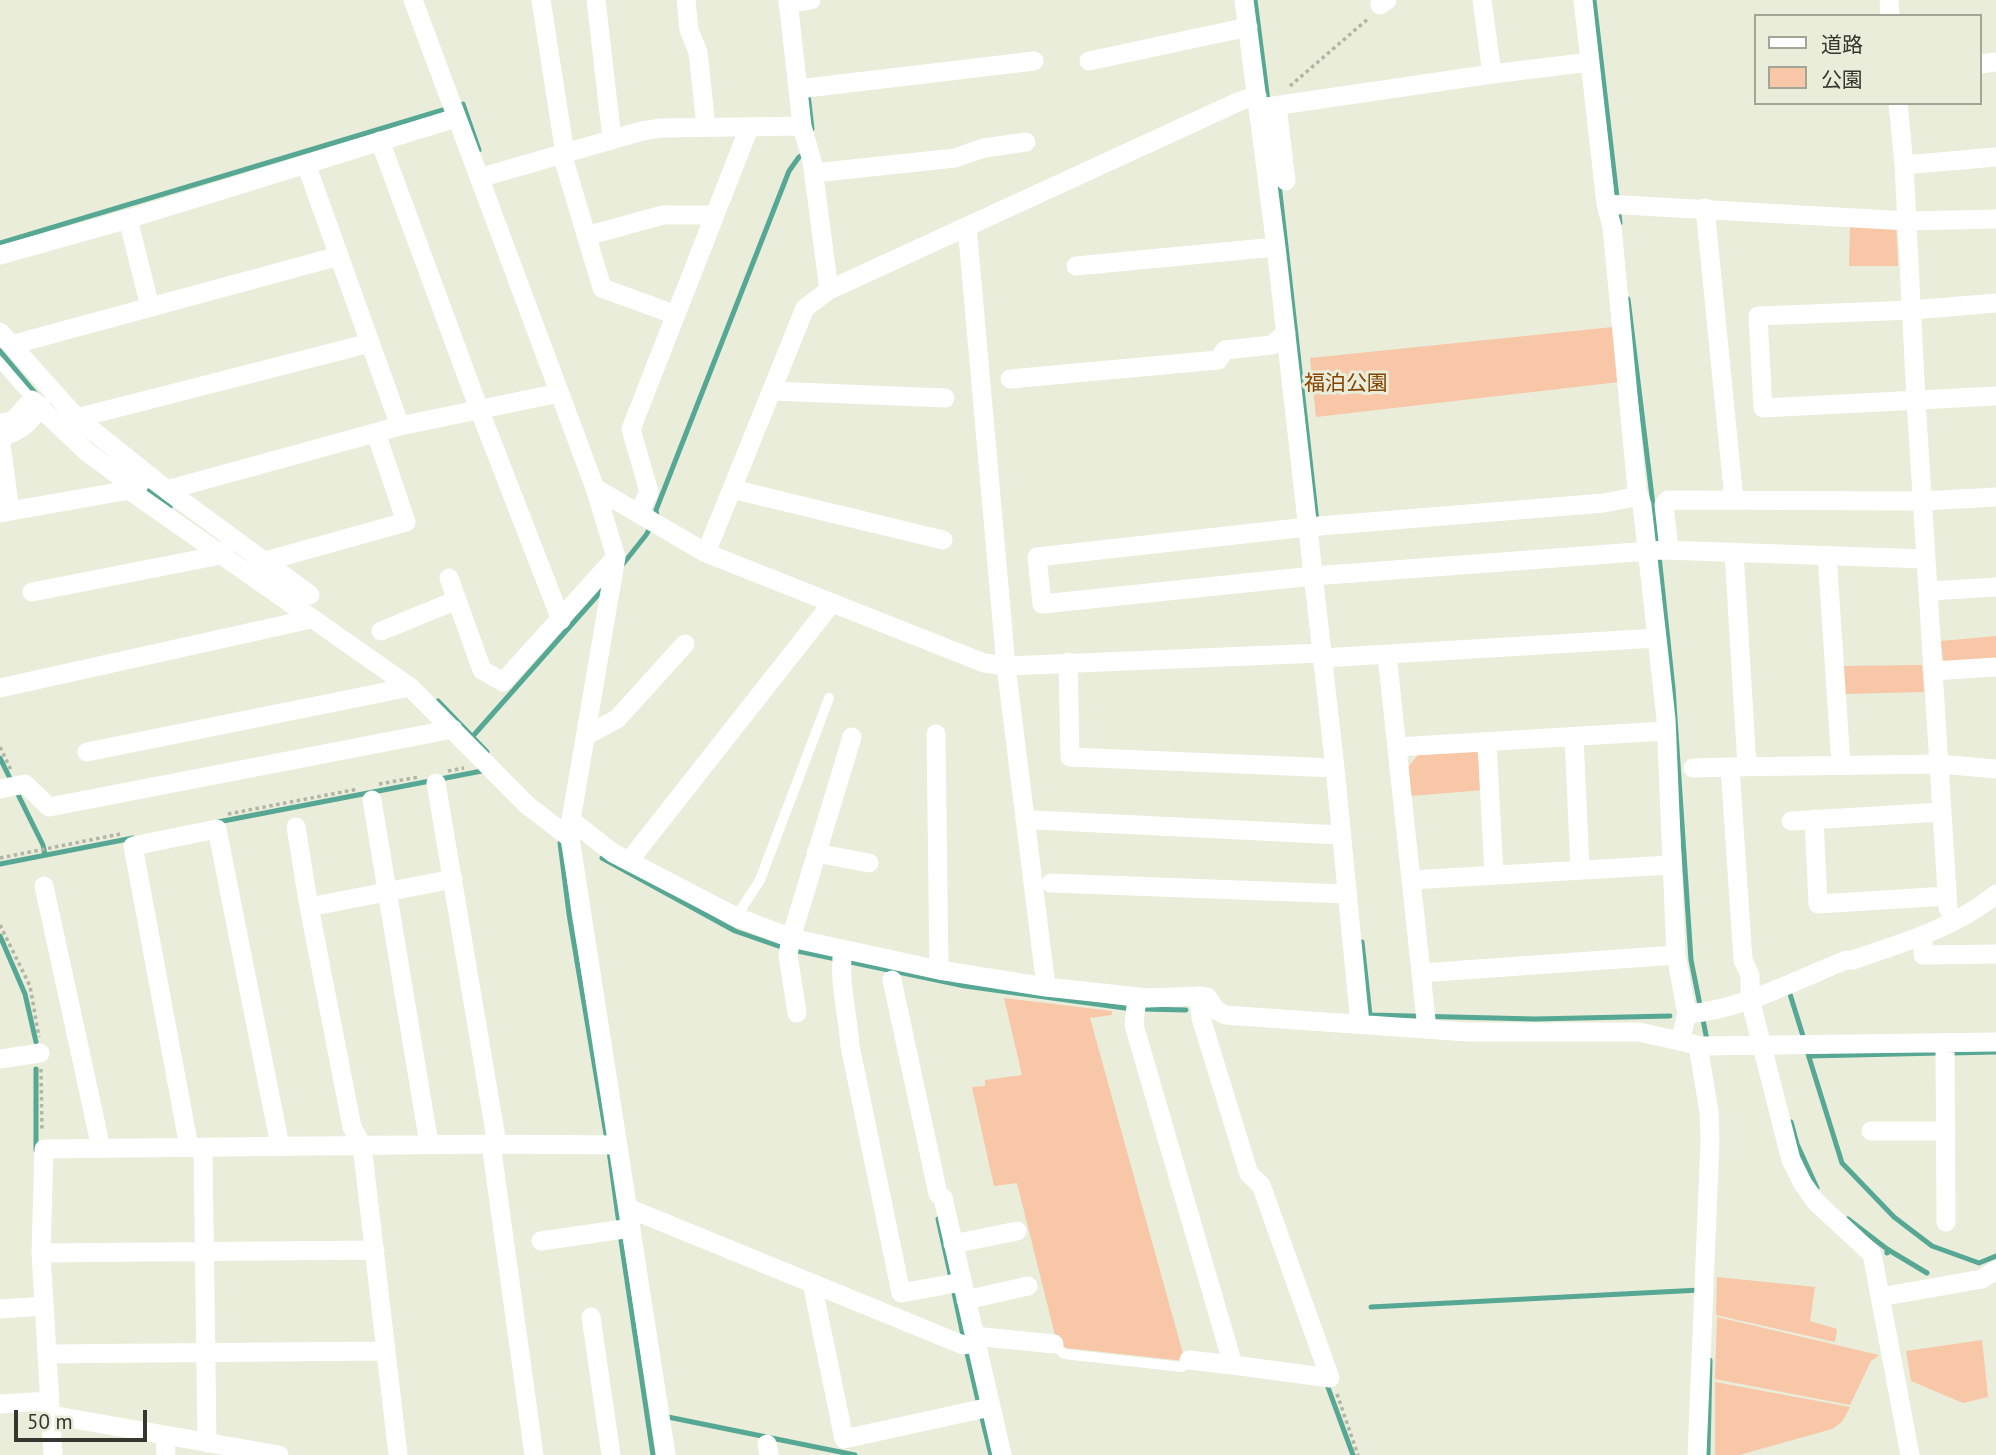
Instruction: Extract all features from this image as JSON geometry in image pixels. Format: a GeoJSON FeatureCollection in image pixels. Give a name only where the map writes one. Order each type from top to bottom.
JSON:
{"type":"FeatureCollection","features":[{"type":"Feature","properties":{"kind":"street"},"geometry":{"type":"LineString","coordinates":[[413,0],[595,488],[616,558],[571,829],[611,1145],[628,1208],[622,1229],[666,1455]]}},
{"type":"Feature","properties":{"kind":"street"},"geometry":{"type":"LineString","coordinates":[[541,0],[563,149],[602,288],[676,315]]}},
{"type":"Feature","properties":{"kind":"street"},"geometry":{"type":"LineString","coordinates":[[596,0],[611,133]]}},
{"type":"Feature","properties":{"kind":"street"},"geometry":{"type":"LineString","coordinates":[[686,0],[689,30],[698,52],[705,121]]}},
{"type":"Feature","properties":{"kind":"street"},"geometry":{"type":"LineString","coordinates":[[1244,0],[1248,27],[1269,102],[1286,181]]}},
{"type":"Feature","properties":{"kind":"street"},"geometry":{"type":"LineString","coordinates":[[1482,0],[1492,74]]}},
{"type":"Feature","properties":{"kind":"street"},"geometry":{"type":"LineString","coordinates":[[1583,0],[1590,62],[1614,204],[1613,241],[1639,496],[1658,550]]}},
{"type":"Feature","properties":{"kind":"street"},"geometry":{"type":"LineString","coordinates":[[796,1],[803,88],[802,126],[810,158],[830,290]]}},
{"type":"Feature","properties":{"kind":"street"},"geometry":{"type":"LineString","coordinates":[[1089,61],[1248,27]]}},
{"type":"Feature","properties":{"kind":"street"},"geometry":{"type":"LineString","coordinates":[[803,88],[1034,61]]}},
{"type":"Feature","properties":{"kind":"street"},"geometry":{"type":"LineString","coordinates":[[706,553],[805,308],[830,290],[1240,100],[1269,102],[1590,62]]}},
{"type":"Feature","properties":{"kind":"street"},"geometry":{"type":"LineString","coordinates":[[1269,102],[1276,247],[1320,576],[1341,835],[1360,1018]]}},
{"type":"Feature","properties":{"kind":"street"},"geometry":{"type":"LineString","coordinates":[[1814,819],[1818,904],[1947,902],[1930,591],[1916,400],[1908,221],[1898,105]]}},
{"type":"Feature","properties":{"kind":"street"},"geometry":{"type":"LineString","coordinates":[[0,255],[128,219],[456,118]]}},
{"type":"Feature","properties":{"kind":"street"},"geometry":{"type":"LineString","coordinates":[[480,178],[611,133],[705,121],[750,128],[802,126]]}},
{"type":"Feature","properties":{"kind":"street"},"geometry":{"type":"LineString","coordinates":[[648,520],[649,492],[631,429],[750,128]]}},
{"type":"Feature","properties":{"kind":"street"},"geometry":{"type":"LineString","coordinates":[[380,141],[479,409],[561,620]]}},
{"type":"Feature","properties":{"kind":"street"},"geometry":{"type":"LineString","coordinates":[[810,158],[954,158],[984,148],[1026,142]]}},
{"type":"Feature","properties":{"kind":"street"},"geometry":{"type":"LineString","coordinates":[[1904,165],[1996,157]]}},
{"type":"Feature","properties":{"kind":"street"},"geometry":{"type":"LineString","coordinates":[[306,164],[400,426]]}},
{"type":"Feature","properties":{"kind":"street"},"geometry":{"type":"LineString","coordinates":[[1614,204],[1908,221],[1996,219]]}},
{"type":"Feature","properties":{"kind":"street"},"geometry":{"type":"LineString","coordinates":[[1705,208],[1734,500]]}},
{"type":"Feature","properties":{"kind":"street"},"geometry":{"type":"LineString","coordinates":[[586,236],[663,215],[715,215]]}},
{"type":"Feature","properties":{"kind":"street"},"geometry":{"type":"LineString","coordinates":[[128,219],[150,307]]}},
{"type":"Feature","properties":{"kind":"street"},"geometry":{"type":"LineString","coordinates":[[967,226],[1006,666],[1046,987]]}},
{"type":"Feature","properties":{"kind":"street"},"geometry":{"type":"LineString","coordinates":[[1076,266],[1276,247]]}},
{"type":"Feature","properties":{"kind":"street"},"geometry":{"type":"LineString","coordinates":[[339,256],[150,307],[6,338],[38,398],[87,452],[139,484],[226,548],[312,619],[410,687],[527,805],[790,945],[842,957],[1046,987],[1136,1006],[1207,997],[1216,1010],[1225,1015],[1426,1021],[1468,1032],[1639,1032],[1699,1045],[1945,1050],[1996,1042]]}},
{"type":"Feature","properties":{"kind":"street"},"geometry":{"type":"LineString","coordinates":[[1996,303],[1912,310],[1758,316],[1763,408],[1996,396]]}},
{"type":"Feature","properties":{"kind":"street"},"geometry":{"type":"LineString","coordinates":[[1010,379],[1218,360],[1225,350],[1272,345],[1286,333]]}},
{"type":"Feature","properties":{"kind":"street"},"geometry":{"type":"LineString","coordinates":[[77,418],[370,343]]}},
{"type":"Feature","properties":{"kind":"street"},"geometry":{"type":"LineString","coordinates":[[772,391],[945,398]]}},
{"type":"Feature","properties":{"kind":"street"},"geometry":{"type":"LineString","coordinates":[[38,398],[26,426],[14,434],[0,437],[5,512],[139,484],[167,490],[400,426],[559,393]]}},
{"type":"Feature","properties":{"kind":"street"},"geometry":{"type":"LineString","coordinates":[[38,398],[77,418],[139,484]]}},
{"type":"Feature","properties":{"kind":"street"},"geometry":{"type":"LineString","coordinates":[[0,423],[13,421],[38,398]]}},
{"type":"Feature","properties":{"kind":"street"},"geometry":{"type":"LineString","coordinates":[[262,562],[406,522],[376,433]]}},
{"type":"Feature","properties":{"kind":"street"},"geometry":{"type":"LineString","coordinates":[[595,488],[706,553],[984,663],[1006,666],[1068,662],[1387,655],[1657,638]]}},
{"type":"Feature","properties":{"kind":"street"},"geometry":{"type":"LineString","coordinates":[[732,489],[943,540]]}},
{"type":"Feature","properties":{"kind":"street"},"geometry":{"type":"LineString","coordinates":[[167,490],[226,548],[262,562],[310,595]]}},
{"type":"Feature","properties":{"kind":"street"},"geometry":{"type":"LineString","coordinates":[[1639,496],[1604,503],[1314,527],[1037,557],[1042,604],[1320,576],[1658,550],[1926,559]]}},
{"type":"Feature","properties":{"kind":"street"},"geometry":{"type":"LineString","coordinates":[[1697,1455],[1702,1308],[1705,1290],[1709,1112],[1696,1013],[1676,955],[1666,719],[1657,638],[1658,550],[1664,505],[1668,500],[1923,501],[1996,497]]}},
{"type":"Feature","properties":{"kind":"street"},"geometry":{"type":"LineString","coordinates":[[32,592],[226,548]]}},
{"type":"Feature","properties":{"kind":"street"},"geometry":{"type":"LineString","coordinates":[[1734,552],[1743,960],[1749,975],[1761,1046],[1791,1160],[1816,1202],[1872,1254],[1910,1455]]}},
{"type":"Feature","properties":{"kind":"street"},"geometry":{"type":"LineString","coordinates":[[1827,555],[1841,764]]}},
{"type":"Feature","properties":{"kind":"street"},"geometry":{"type":"LineString","coordinates":[[449,578],[482,670],[503,682],[616,558]]}},
{"type":"Feature","properties":{"kind":"street"},"geometry":{"type":"LineString","coordinates":[[1930,591],[1996,587]]}},
{"type":"Feature","properties":{"kind":"street"},"geometry":{"type":"LineString","coordinates":[[381,631],[457,600]]}},
{"type":"Feature","properties":{"kind":"street"},"geometry":{"type":"LineString","coordinates":[[629,861],[832,603]]}},
{"type":"Feature","properties":{"kind":"street"},"geometry":{"type":"LineString","coordinates":[[0,688],[312,619]]}},
{"type":"Feature","properties":{"kind":"street"},"geometry":{"type":"LineString","coordinates":[[585,736],[617,719],[685,644]]}},
{"type":"Feature","properties":{"kind":"street"},"geometry":{"type":"LineString","coordinates":[[1387,655],[1426,1021]]}},
{"type":"Feature","properties":{"kind":"street"},"geometry":{"type":"LineString","coordinates":[[1068,662],[1070,757],[1335,768]]}},
{"type":"Feature","properties":{"kind":"street"},"geometry":{"type":"LineString","coordinates":[[1934,671],[1996,667]]}},
{"type":"Feature","properties":{"kind":"street"},"geometry":{"type":"LineString","coordinates":[[87,752],[410,687]]}},
{"type":"Feature","properties":{"kind":"street"},"geometry":{"type":"LineString","coordinates":[[10,787],[25,784],[49,807],[453,729]]}},
{"type":"Feature","properties":{"kind":"street"},"geometry":{"type":"LineString","coordinates":[[1397,747],[1665,731]]}},
{"type":"Feature","properties":{"kind":"street"},"geometry":{"type":"LineString","coordinates":[[936,734],[939,970]]}},
{"type":"Feature","properties":{"kind":"street"},"geometry":{"type":"LineString","coordinates":[[797,1013],[790,945],[852,737]]}},
{"type":"Feature","properties":{"kind":"street"},"geometry":{"type":"LineString","coordinates":[[1574,737],[1580,869]]}},
{"type":"Feature","properties":{"kind":"street"},"geometry":{"type":"LineString","coordinates":[[1487,743],[1494,874]]}},
{"type":"Feature","properties":{"kind":"street"},"geometry":{"type":"LineString","coordinates":[[1693,768],[1940,764],[1996,769]]}},
{"type":"Feature","properties":{"kind":"street"},"geometry":{"type":"LineString","coordinates":[[434,777],[453,879],[494,1144],[534,1455]]}},
{"type":"Feature","properties":{"kind":"street"},"geometry":{"type":"LineString","coordinates":[[372,800],[429,1144]]}},
{"type":"Feature","properties":{"kind":"street"},"geometry":{"type":"LineString","coordinates":[[1791,821],[1941,812]]}},
{"type":"Feature","properties":{"kind":"street"},"geometry":{"type":"LineString","coordinates":[[1037,820],[1341,835]]}},
{"type":"Feature","properties":{"kind":"street"},"geometry":{"type":"LineString","coordinates":[[296,827],[352,1127],[362,1145],[398,1455]]}},
{"type":"Feature","properties":{"kind":"street"},"geometry":{"type":"LineString","coordinates":[[210,1447],[204,1252],[196,1147],[133,846],[217,829],[280,1146]]}},
{"type":"Feature","properties":{"kind":"street"},"geometry":{"type":"LineString","coordinates":[[816,853],[869,863]]}},
{"type":"Feature","properties":{"kind":"street"},"geometry":{"type":"LineString","coordinates":[[1411,880],[1671,865]]}},
{"type":"Feature","properties":{"kind":"street"},"geometry":{"type":"LineString","coordinates":[[309,906],[453,879]]}},
{"type":"Feature","properties":{"kind":"street"},"geometry":{"type":"LineString","coordinates":[[1051,883],[1347,894]]}},
{"type":"Feature","properties":{"kind":"street"},"geometry":{"type":"LineString","coordinates":[[44,886],[101,1148]]}},
{"type":"Feature","properties":{"kind":"street"},"geometry":{"type":"LineString","coordinates":[[1696,1013],[1752,997],[1846,960],[1853,960],[1923,935],[1981,906],[1996,894]]}},
{"type":"Feature","properties":{"kind":"street"},"geometry":{"type":"LineString","coordinates":[[1923,935],[1923,955],[1996,954]]}},
{"type":"Feature","properties":{"kind":"street"},"geometry":{"type":"LineString","coordinates":[[1421,973],[1676,955]]}},
{"type":"Feature","properties":{"kind":"street"},"geometry":{"type":"LineString","coordinates":[[842,957],[850,1046],[901,1293],[958,1287],[1028,1286]]}},
{"type":"Feature","properties":{"kind":"street"},"geometry":{"type":"LineString","coordinates":[[892,980],[938,1194],[943,1198],[953,1244],[958,1287],[982,1409],[1002,1455]]}},
{"type":"Feature","properties":{"kind":"street"},"geometry":{"type":"LineString","coordinates":[[1189,1360],[1331,1378],[1261,1185],[1249,1174],[1200,1018],[1199,996]]}},
{"type":"Feature","properties":{"kind":"street"},"geometry":{"type":"LineString","coordinates":[[1136,1006],[1233,1365]]}},
{"type":"Feature","properties":{"kind":"street"},"geometry":{"type":"LineString","coordinates":[[1945,1050],[1946,1222]]}},
{"type":"Feature","properties":{"kind":"street"},"geometry":{"type":"LineString","coordinates":[[0,1059],[40,1053]]}},
{"type":"Feature","properties":{"kind":"street"},"geometry":{"type":"LineString","coordinates":[[1871,1131],[1946,1131]]}},
{"type":"Feature","properties":{"kind":"street"},"geometry":{"type":"LineString","coordinates":[[53,1455],[41,1254],[44,1149],[429,1144],[611,1145]]}},
{"type":"Feature","properties":{"kind":"street"},"geometry":{"type":"LineString","coordinates":[[628,1208],[812,1283],[970,1342],[1054,1343]]}},
{"type":"Feature","properties":{"kind":"street"},"geometry":{"type":"LineString","coordinates":[[541,1241],[622,1229]]}},
{"type":"Feature","properties":{"kind":"street"},"geometry":{"type":"LineString","coordinates":[[953,1244],[1017,1231]]}},
{"type":"Feature","properties":{"kind":"street"},"geometry":{"type":"LineString","coordinates":[[41,1254],[375,1250]]}},
{"type":"Feature","properties":{"kind":"street"},"geometry":{"type":"LineString","coordinates":[[1880,1297],[1982,1279],[1996,1270]]}},
{"type":"Feature","properties":{"kind":"street"},"geometry":{"type":"LineString","coordinates":[[812,1283],[844,1439],[982,1409]]}},
{"type":"Feature","properties":{"kind":"street"},"geometry":{"type":"LineString","coordinates":[[0,1309],[44,1306]]}},
{"type":"Feature","properties":{"kind":"street"},"geometry":{"type":"LineString","coordinates":[[591,1317],[611,1455]]}},
{"type":"Feature","properties":{"kind":"street"},"geometry":{"type":"LineString","coordinates":[[47,1354],[385,1352]]}},
{"type":"Feature","properties":{"kind":"street"},"geometry":{"type":"LineString","coordinates":[[0,1404],[51,1408],[165,1445],[279,1455]]}},
{"type":"Feature","properties":{"kind":"lane"},"geometry":{"type":"LineString","coordinates":[[0,363],[38,398]]}},
{"type":"Feature","properties":{"kind":"lane"},"geometry":{"type":"LineString","coordinates":[[736,917],[760,880],[829,698]]}},
{"type":"Feature","properties":{"kind":"lane"},"geometry":{"type":"LineString","coordinates":[[1054,1343],[1064,1353],[1182,1367],[1189,1360]]}},
{"type":"Feature","properties":{"kind":"path"},"geometry":{"type":"LineString","coordinates":[[1269,102],[1383,3]]}},
{"type":"Feature","properties":{"kind":"path"},"geometry":{"type":"LineString","coordinates":[[219,815],[490,767]]}},
{"type":"Feature","properties":{"kind":"path"},"geometry":{"type":"LineString","coordinates":[[0,858],[126,833]]}},
{"type":"Feature","properties":{"kind":"path"},"geometry":{"type":"LineString","coordinates":[[0,925],[30,986],[38,1029],[44,1149]]}},
{"type":"Feature","properties":{"kind":"path"},"geometry":{"type":"LineString","coordinates":[[1331,1378],[1359,1455]]}},
{"type":"Feature","properties":{"kind":"green space"},"geometry":{"type":"Polygon","coordinates":[[[1850,225],[1896,225],[1898,266],[1849,266],[1850,225]]]}},
{"type":"Feature","properties":{"kind":"green space","name":"福泊公園"},"geometry":{"type":"Polygon","coordinates":[[[1613,327],[1619,382],[1316,417],[1310,358],[1613,327]]]}},
{"type":"Feature","properties":{"kind":"green space"},"geometry":{"type":"Polygon","coordinates":[[[1996,636],[1996,661],[1948,663],[1943,660],[1941,641],[1996,636]]]}},
{"type":"Feature","properties":{"kind":"green space"},"geometry":{"type":"Polygon","coordinates":[[[1922,665],[1924,692],[1844,694],[1841,666],[1922,665]]]}},
{"type":"Feature","properties":{"kind":"green space"},"geometry":{"type":"Polygon","coordinates":[[[1476,752],[1482,755],[1483,790],[1411,796],[1408,767],[1418,755],[1476,752]]]}},
{"type":"Feature","properties":{"kind":"green space"},"geometry":{"type":"Polygon","coordinates":[[[1004,998],[1112,1011],[1112,1015],[1090,1018],[1185,1361],[1058,1347],[1017,1183],[994,1186],[972,1087],[985,1086],[985,1080],[1022,1075],[1004,998]]]}},
{"type":"Feature","properties":{"kind":"green space"},"geometry":{"type":"Polygon","coordinates":[[[1717,1277],[1815,1287],[1810,1321],[1837,1329],[1835,1342],[1716,1315],[1717,1277]]]}},
{"type":"Feature","properties":{"kind":"green space"},"geometry":{"type":"Polygon","coordinates":[[[1717,1317],[1879,1355],[1871,1361],[1850,1405],[1715,1379],[1717,1317]]]}},
{"type":"Feature","properties":{"kind":"green space"},"geometry":{"type":"Polygon","coordinates":[[[1982,1340],[1988,1397],[1963,1403],[1911,1381],[1906,1351],[1982,1340]]]}},
{"type":"Feature","properties":{"kind":"green space"},"geometry":{"type":"Polygon","coordinates":[[[1715,1382],[1850,1407],[1842,1422],[1832,1429],[1739,1455],[1715,1455],[1715,1382]]]}},
{"type":"Feature","properties":{"kind":"waterway"},"geometry":{"type":"LineString","coordinates":[[1255,0],[1268,101]]}},
{"type":"Feature","properties":{"kind":"waterway"},"geometry":{"type":"LineString","coordinates":[[1594,0],[1620,223]]}},
{"type":"Feature","properties":{"kind":"waterway"},"geometry":{"type":"LineString","coordinates":[[808,94],[812,129]]}},
{"type":"Feature","properties":{"kind":"waterway"},"geometry":{"type":"LineString","coordinates":[[460,105],[463,104],[479,150]]}},
{"type":"Feature","properties":{"kind":"waterway"},"geometry":{"type":"LineString","coordinates":[[0,243],[443,110]]}},
{"type":"Feature","properties":{"kind":"waterway"},"geometry":{"type":"LineString","coordinates":[[623,564],[657,516],[656,510],[789,171],[799,157],[807,152]]}},
{"type":"Feature","properties":{"kind":"waterway"},"geometry":{"type":"LineString","coordinates":[[1279,184],[1317,522]]}},
{"type":"Feature","properties":{"kind":"waterway"},"geometry":{"type":"LineString","coordinates":[[1628,299],[1658,546]]}},
{"type":"Feature","properties":{"kind":"waterway"},"geometry":{"type":"LineString","coordinates":[[0,351],[36,394]]}},
{"type":"Feature","properties":{"kind":"waterway"},"geometry":{"type":"LineString","coordinates":[[144,488],[170,507]]}},
{"type":"Feature","properties":{"kind":"waterway"},"geometry":{"type":"LineString","coordinates":[[1659,556],[1673,688],[1691,960],[1707,1040]]}},
{"type":"Feature","properties":{"kind":"waterway"},"geometry":{"type":"LineString","coordinates":[[473,736],[604,588]]}},
{"type":"Feature","properties":{"kind":"waterway"},"geometry":{"type":"LineString","coordinates":[[438,701],[487,752]]}},
{"type":"Feature","properties":{"kind":"waterway"},"geometry":{"type":"LineString","coordinates":[[0,758],[43,845],[45,855]]}},
{"type":"Feature","properties":{"kind":"waterway"},"geometry":{"type":"LineString","coordinates":[[218,822],[487,770]]}},
{"type":"Feature","properties":{"kind":"waterway"},"geometry":{"type":"LineString","coordinates":[[0,864],[133,838]]}},
{"type":"Feature","properties":{"kind":"waterway"},"geometry":{"type":"LineString","coordinates":[[560,843],[569,914],[606,1134]]}},
{"type":"Feature","properties":{"kind":"waterway"},"geometry":{"type":"LineString","coordinates":[[602,858],[735,931],[784,948]]}},
{"type":"Feature","properties":{"kind":"waterway"},"geometry":{"type":"LineString","coordinates":[[0,936],[25,994],[36,1042]]}},
{"type":"Feature","properties":{"kind":"waterway"},"geometry":{"type":"LineString","coordinates":[[1362,942],[1370,1015],[1535,1019],[1670,1016]]}},
{"type":"Feature","properties":{"kind":"waterway"},"geometry":{"type":"LineString","coordinates":[[793,950],[965,986],[1132,1009]]}},
{"type":"Feature","properties":{"kind":"waterway"},"geometry":{"type":"LineString","coordinates":[[1789,991],[1803,1036]]}},
{"type":"Feature","properties":{"kind":"waterway"},"geometry":{"type":"LineString","coordinates":[[1142,1009],[1186,1010]]}},
{"type":"Feature","properties":{"kind":"waterway"},"geometry":{"type":"LineString","coordinates":[[1950,1053],[1996,1052]]}},
{"type":"Feature","properties":{"kind":"waterway"},"geometry":{"type":"LineString","coordinates":[[1809,1056],[1940,1053]]}},
{"type":"Feature","properties":{"kind":"waterway"},"geometry":{"type":"LineString","coordinates":[[1808,1054],[1842,1163],[1894,1217],[1932,1246],[1979,1263],[1996,1256]]}},
{"type":"Feature","properties":{"kind":"waterway"},"geometry":{"type":"LineString","coordinates":[[36,1069],[36,1150]]}},
{"type":"Feature","properties":{"kind":"waterway"},"geometry":{"type":"LineString","coordinates":[[1791,1122],[1797,1144],[1817,1188]]}},
{"type":"Feature","properties":{"kind":"waterway"},"geometry":{"type":"LineString","coordinates":[[609,1151],[619,1224]]}},
{"type":"Feature","properties":{"kind":"waterway"},"geometry":{"type":"LineString","coordinates":[[938,1219],[951,1278]]}},
{"type":"Feature","properties":{"kind":"waterway"},"geometry":{"type":"LineString","coordinates":[[1848,1219],[1887,1249],[1887,1253]]}},
{"type":"Feature","properties":{"kind":"waterway"},"geometry":{"type":"LineString","coordinates":[[620,1234],[653,1455]]}},
{"type":"Feature","properties":{"kind":"waterway"},"geometry":{"type":"LineString","coordinates":[[1887,1249],[1927,1273]]}},
{"type":"Feature","properties":{"kind":"waterway"},"geometry":{"type":"LineString","coordinates":[[953,1288],[964,1340]]}},
{"type":"Feature","properties":{"kind":"waterway"},"geometry":{"type":"LineString","coordinates":[[1371,1307],[1700,1290]]}},
{"type":"Feature","properties":{"kind":"waterway"},"geometry":{"type":"LineString","coordinates":[[966,1349],[979,1405]]}},
{"type":"Feature","properties":{"kind":"waterway"},"geometry":{"type":"LineString","coordinates":[[1708,1455],[1710,1360]]}},
{"type":"Feature","properties":{"kind":"waterway"},"geometry":{"type":"LineString","coordinates":[[1326,1382],[1353,1455]]}},
{"type":"Feature","properties":{"kind":"waterway"},"geometry":{"type":"LineString","coordinates":[[981,1414],[991,1455]]}},
{"type":"Feature","properties":{"kind":"waterway"},"geometry":{"type":"LineString","coordinates":[[668,1417],[855,1455]]}}]}
